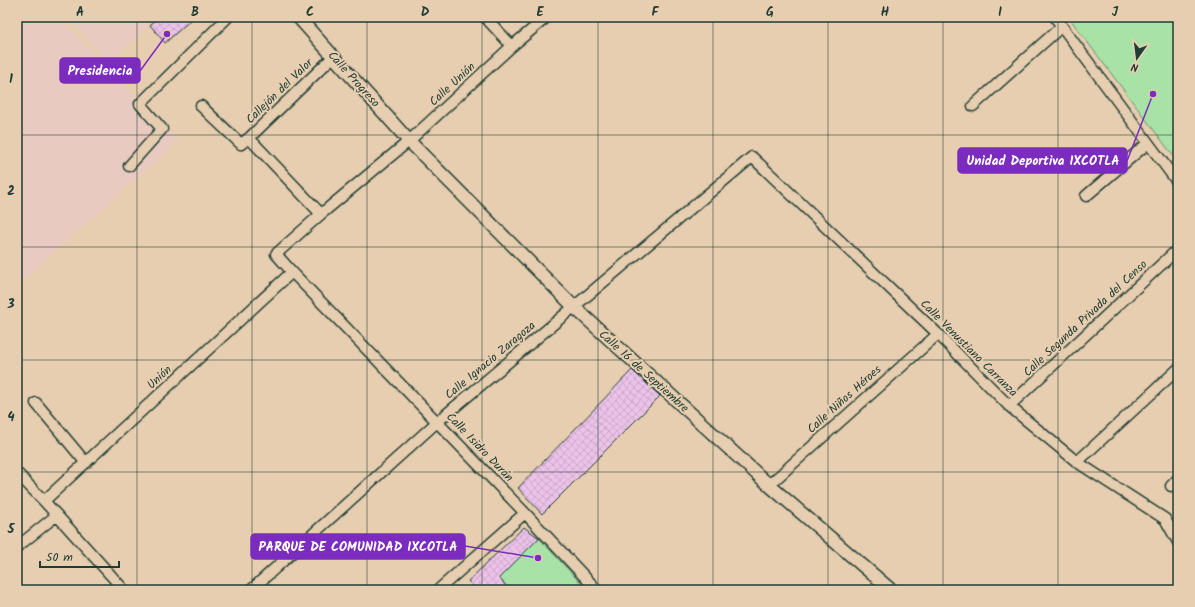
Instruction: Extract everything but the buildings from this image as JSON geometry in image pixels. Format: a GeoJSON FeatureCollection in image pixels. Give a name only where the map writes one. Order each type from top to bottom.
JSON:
{"type":"FeatureCollection","features":[{"type":"Feature","properties":{"kind":"street"},"geometry":{"type":"LineString","coordinates":[[129,166],[162,129],[140,104],[228,17]]}},
{"type":"Feature","properties":{"kind":"street","name":"Calle Progreso"},"geometry":{"type":"LineString","coordinates":[[298,17],[409,141]]}},
{"type":"Feature","properties":{"kind":"street"},"geometry":{"type":"LineString","coordinates":[[485,17],[512,46]]}},
{"type":"Feature","properties":{"kind":"street","name":"Calle Unión"},"geometry":{"type":"LineString","coordinates":[[409,141],[512,46],[547,17]]}},
{"type":"Feature","properties":{"kind":"street"},"geometry":{"type":"LineString","coordinates":[[1055,17],[1178,183]]}},
{"type":"Feature","properties":{"kind":"street"},"geometry":{"type":"LineString","coordinates":[[973,106],[1062,26]]}},
{"type":"Feature","properties":{"kind":"street","name":"Callejón del Valor"},"geometry":{"type":"LineString","coordinates":[[321,214],[249,138],[334,56]]}},
{"type":"Feature","properties":{"kind":"street"},"geometry":{"type":"LineString","coordinates":[[201,106],[242,144],[249,138]]}},
{"type":"Feature","properties":{"kind":"street"},"geometry":{"type":"LineString","coordinates":[[321,214],[409,141]]}},
{"type":"Feature","properties":{"kind":"street","name":"Calle 16 de Septiembre"},"geometry":{"type":"LineString","coordinates":[[409,141],[573,306],[768,485],[890,590]]}},
{"type":"Feature","properties":{"kind":"street"},"geometry":{"type":"LineString","coordinates":[[1086,196],[1148,143]]}},
{"type":"Feature","properties":{"kind":"street","name":"Calle Ignacio Zaragoza"},"geometry":{"type":"LineString","coordinates":[[251,590],[437,422],[573,306],[752,157]]}},
{"type":"Feature","properties":{"kind":"street","name":"Calle Venustiano Carranza"},"geometry":{"type":"LineString","coordinates":[[752,157],[938,334],[1009,406],[1077,462],[1165,519],[1178,542]]}},
{"type":"Feature","properties":{"kind":"street","name":"Calle Isidro Durán"},"geometry":{"type":"LineString","coordinates":[[321,214],[276,254],[597,590]]}},
{"type":"Feature","properties":{"kind":"street","name":"Calle Segunda Privada del Censo"},"geometry":{"type":"LineString","coordinates":[[1009,406],[1178,249]]}},
{"type":"Feature","properties":{"kind":"street","name":"Unión"},"geometry":{"type":"LineString","coordinates":[[44,501],[292,272]]}},
{"type":"Feature","properties":{"kind":"street","name":"Calle Niños Héroes"},"geometry":{"type":"LineString","coordinates":[[768,485],[938,334]]}},
{"type":"Feature","properties":{"kind":"street"},"geometry":{"type":"LineString","coordinates":[[1077,462],[1178,369]]}},
{"type":"Feature","properties":{"kind":"street"},"geometry":{"type":"LineString","coordinates":[[36,403],[86,463]]}},
{"type":"Feature","properties":{"kind":"street"},"geometry":{"type":"LineString","coordinates":[[17,473],[124,590]]}},
{"type":"Feature","properties":{"kind":"street"},"geometry":{"type":"LineString","coordinates":[[438,590],[525,513]]}},
{"type":"Feature","properties":{"kind":"street"},"geometry":{"type":"LineString","coordinates":[[17,547],[57,515]]}},
{"type":"Feature","properties":{"kind":"shaded area"},"geometry":{"type":"Polygon","coordinates":[[[17,17],[59,17],[178,141],[17,285],[17,40],[19,38],[17,36],[17,17]]]}},
{"type":"Feature","properties":{"kind":"shaded area"},"geometry":{"type":"Polygon","coordinates":[[[68,17],[157,17],[110,62],[68,17]]]}},
{"type":"Feature","properties":{"kind":"green space"},"geometry":{"type":"Polygon","coordinates":[[[1069,17],[1178,17],[1178,162],[1076,27],[1069,17]]]}},
{"type":"Feature","properties":{"kind":"green space"},"geometry":{"type":"Polygon","coordinates":[[[539,538],[587,590],[510,590],[499,578],[539,538]]]}},
{"type":"Feature","properties":{"kind":"place","name":"Presidencia"},"geometry":{"type":"Point","coordinates":[167,34]}},
{"type":"Feature","properties":{"kind":"place","name":"Unidad Deportiva IXCOTLA"},"geometry":{"type":"Point","coordinates":[1153,94]}},
{"type":"Feature","properties":{"kind":"place","name":"PARQUE DE COMUNIDAD IXCOTLA"},"geometry":{"type":"Point","coordinates":[538,558]}}]}
